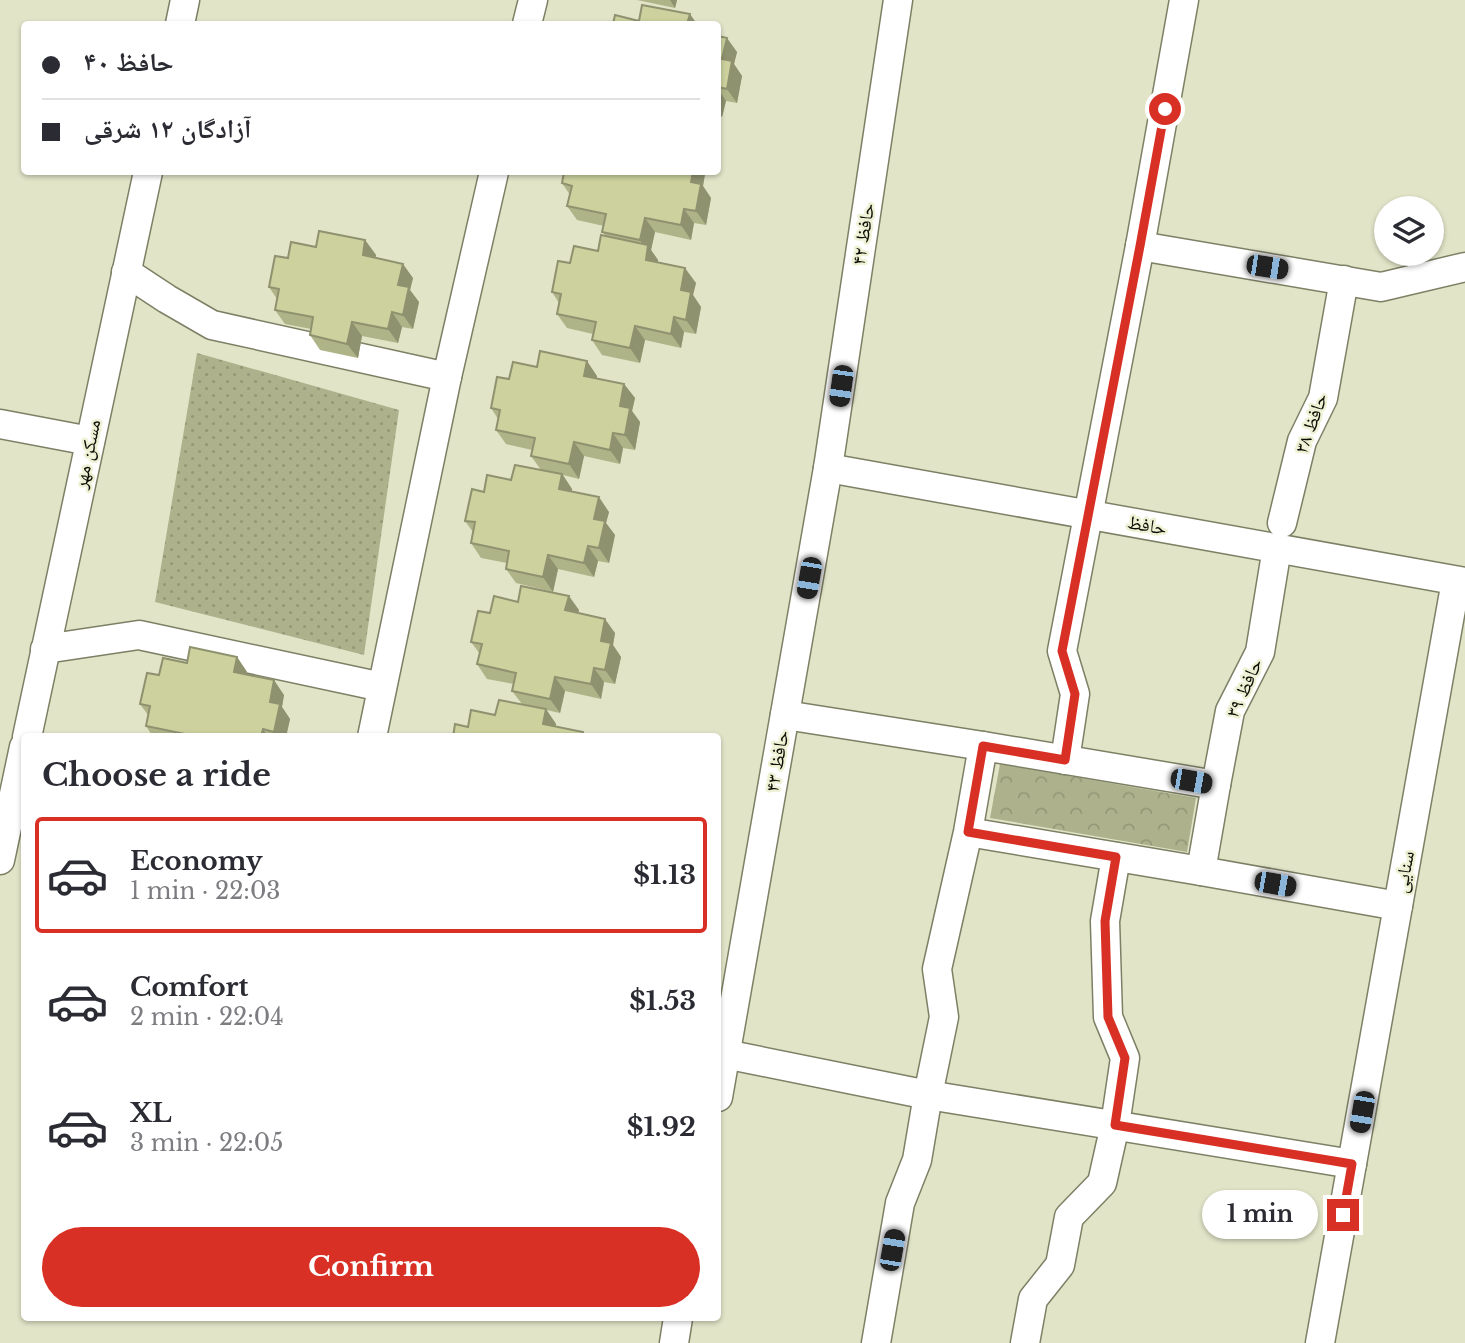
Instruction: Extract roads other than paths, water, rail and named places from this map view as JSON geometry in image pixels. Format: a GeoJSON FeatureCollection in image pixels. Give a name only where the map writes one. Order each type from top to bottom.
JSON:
{"type":"FeatureCollection","features":[{"type":"Feature","properties":{"kind":"street"},"geometry":{"type":"LineString","coordinates":[[181,21],[185,0]]}},
{"type":"Feature","properties":{"kind":"street"},"geometry":{"type":"LineString","coordinates":[[528,21],[533,0]]}},
{"type":"Feature","properties":{"kind":"street","name":"حافظ ۴۲"},"geometry":{"type":"LineString","coordinates":[[828,468],[898,0]]}},
{"type":"Feature","properties":{"kind":"street"},"geometry":{"type":"LineString","coordinates":[[1065,760],[1075,694],[1062,651],[1184,0]]}},
{"type":"Feature","properties":{"kind":"street","name":"مسکن مهر"},"geometry":{"type":"LineString","coordinates":[[28,733],[147,175]]}},
{"type":"Feature","properties":{"kind":"street"},"geometry":{"type":"LineString","coordinates":[[373,733],[447,377],[493,175]]}},
{"type":"Feature","properties":{"kind":"street"},"geometry":{"type":"LineString","coordinates":[[1140,246],[1381,287],[1465,267]]}},
{"type":"Feature","properties":{"kind":"street"},"geometry":{"type":"LineString","coordinates":[[127,272],[212,326],[447,377]]}},
{"type":"Feature","properties":{"kind":"street","name":"حافظ ۳۸"},"geometry":{"type":"LineString","coordinates":[[1280,536],[1302,441],[1323,398],[1344,280]]}},
{"type":"Feature","properties":{"kind":"street"},"geometry":{"type":"LineString","coordinates":[[0,424],[90,441]]}},
{"type":"Feature","properties":{"kind":"street","name":"حافظ"},"geometry":{"type":"LineString","coordinates":[[828,468],[1088,515],[1280,536],[1461,581]]}},
{"type":"Feature","properties":{"kind":"street","name":"حافظ ۴۳"},"geometry":{"type":"LineString","coordinates":[[721,1079],[828,468]]}},
{"type":"Feature","properties":{"kind":"street","name":"حافظ ۳۹"},"geometry":{"type":"LineString","coordinates":[[1201,872],[1230,711],[1260,652],[1280,536]]}},
{"type":"Feature","properties":{"kind":"street","name":"سنایی"},"geometry":{"type":"LineString","coordinates":[[1320,1343],[1398,906],[1461,581]]}},
{"type":"Feature","properties":{"kind":"street"},"geometry":{"type":"LineString","coordinates":[[46,649],[139,635],[382,687]]}},
{"type":"Feature","properties":{"kind":"street"},"geometry":{"type":"LineString","coordinates":[[785,715],[1216,785]]}},
{"type":"Feature","properties":{"kind":"street"},"geometry":{"type":"LineString","coordinates":[[876,1343],[900,1203],[917,1160],[944,1017],[937,969],[968,832],[983,746]]}},
{"type":"Feature","properties":{"kind":"street"},"geometry":{"type":"LineString","coordinates":[[0,860],[21,761]]}},
{"type":"Feature","properties":{"kind":"street"},"geometry":{"type":"LineString","coordinates":[[968,832],[1398,906]]}},
{"type":"Feature","properties":{"kind":"street"},"geometry":{"type":"LineString","coordinates":[[1025,1343],[1033,1299],[1060,1265],[1069,1217],[1102,1183],[1115,1125],[1125,1058],[1108,1017],[1105,921],[1116,857]]}},
{"type":"Feature","properties":{"kind":"street"},"geometry":{"type":"LineString","coordinates":[[725,1054],[928,1095],[1352,1164]]}},
{"type":"Feature","properties":{"kind":"street"},"geometry":{"type":"LineString","coordinates":[[674,1343],[678,1321]]}}]}
